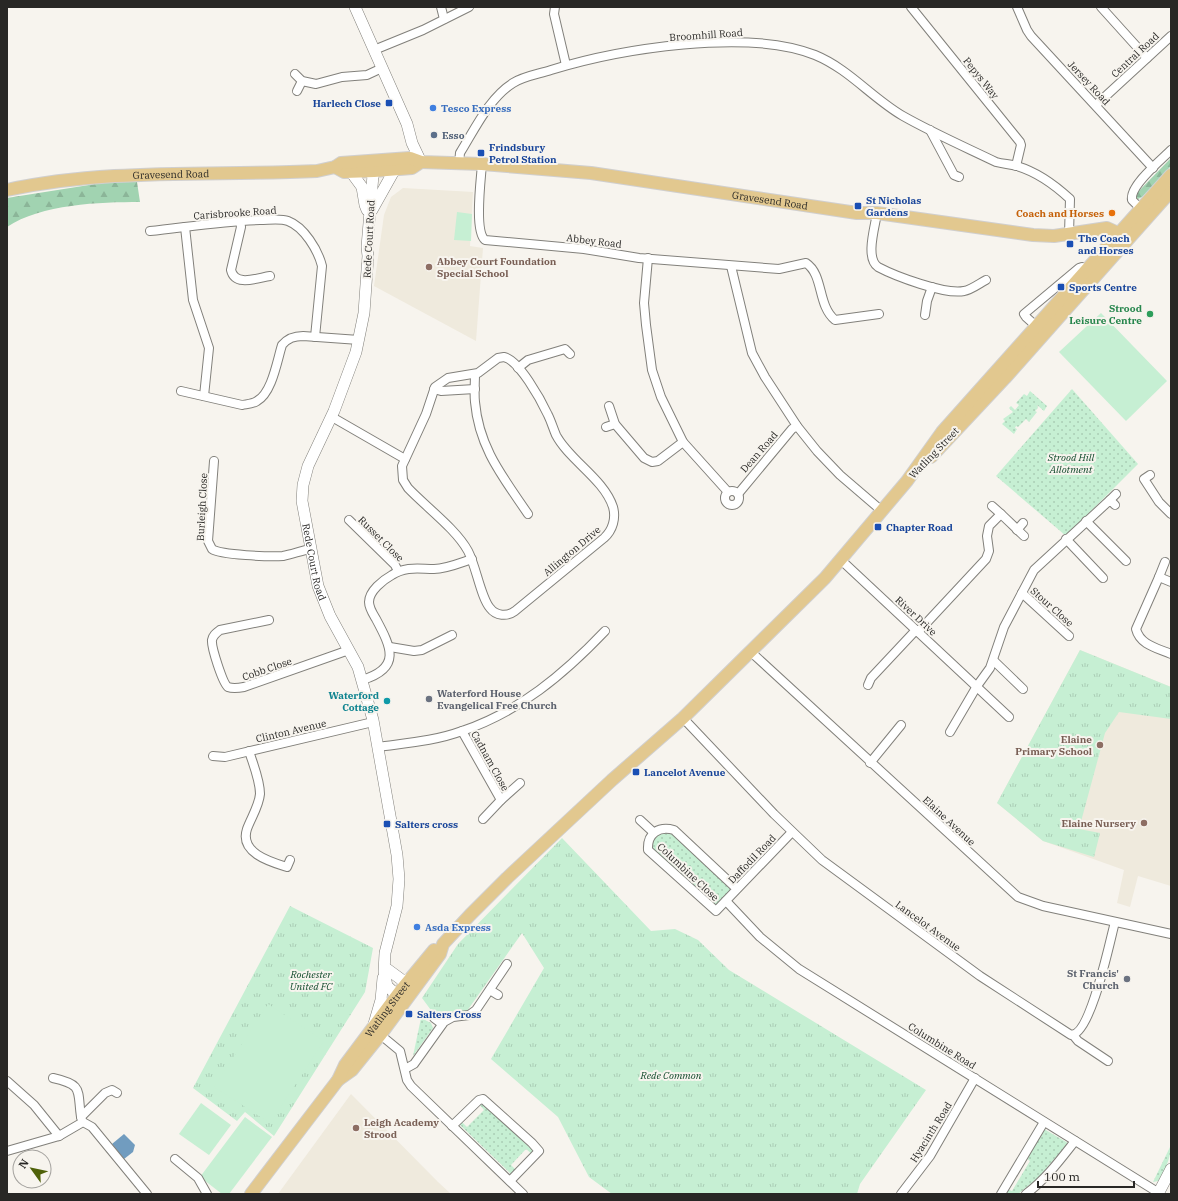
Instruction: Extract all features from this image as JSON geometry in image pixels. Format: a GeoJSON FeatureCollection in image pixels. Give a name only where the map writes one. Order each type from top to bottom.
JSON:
{"type":"FeatureCollection","features":[{"type":"Feature","properties":{"kind":"main road"},"geometry":{"type":"LineString","coordinates":[[355,7],[407,124],[421,162]]}},
{"type":"Feature","properties":{"kind":"main road"},"geometry":{"type":"LineString","coordinates":[[370,214],[397,164],[407,152],[411,138]]}},
{"type":"Feature","properties":{"kind":"main road","name":"Gravesend Road"},"geometry":{"type":"LineString","coordinates":[[335,167],[344,172],[351,172],[374,166],[397,164],[412,168],[421,162],[482,164],[591,173],[857,213],[877,213],[1028,235],[1054,236],[1107,228],[1118,233]]}},
{"type":"Feature","properties":{"kind":"main road","name":"Gravesend Road"},"geometry":{"type":"LineString","coordinates":[[7,190],[53,181],[108,175],[317,171],[335,167],[341,163],[374,166]]}},
{"type":"Feature","properties":{"kind":"main road","name":"Rede Court Road"},"geometry":{"type":"LineString","coordinates":[[374,166],[364,313],[359,340],[351,369],[332,417],[309,462],[304,481],[303,506],[310,549],[323,600],[349,650],[362,680],[373,722],[397,855],[399,879],[397,906],[385,966],[387,986],[403,996]]}},
{"type":"Feature","properties":{"kind":"main road"},"geometry":{"type":"LineString","coordinates":[[351,172],[362,187],[365,205],[370,214]]}},
{"type":"Feature","properties":{"kind":"main road"},"geometry":{"type":"LineString","coordinates":[[1144,213],[1171,175]]}},
{"type":"Feature","properties":{"kind":"main road"},"geometry":{"type":"LineString","coordinates":[[1144,213],[1171,184]]}},
{"type":"Feature","properties":{"kind":"main road"},"geometry":{"type":"LineString","coordinates":[[1144,213],[1171,191]]}},
{"type":"Feature","properties":{"kind":"main road","name":"Watling Street"},"geometry":{"type":"LineString","coordinates":[[251,1194],[338,1080],[352,1070],[377,1031],[414,981],[440,954],[443,944],[507,878],[612,780],[683,718],[796,609],[842,560],[907,481],[941,433],[1118,233],[1144,213]]}},
{"type":"Feature","properties":{"kind":"main road","name":"Watling Street"},"geometry":{"type":"LineString","coordinates":[[907,481],[938,450],[1129,240],[1144,213]]}},
{"type":"Feature","properties":{"kind":"main road","name":"Watling Street"},"geometry":{"type":"LineString","coordinates":[[1036,326],[1042,329],[1077,290],[1091,282]]}},
{"type":"Feature","properties":{"kind":"main road","name":"Watling Street"},"geometry":{"type":"LineString","coordinates":[[988,380],[1002,372],[1023,348],[1027,347],[1030,350]]}},
{"type":"Feature","properties":{"kind":"main road"},"geometry":{"type":"LineString","coordinates":[[385,966],[402,980],[414,981]]}},
{"type":"Feature","properties":{"kind":"main road"},"geometry":{"type":"LineString","coordinates":[[377,1031],[385,966]]}},
{"type":"Feature","properties":{"kind":"main road"},"geometry":{"type":"LineString","coordinates":[[1159,1193],[1171,1169]]}},
{"type":"Feature","properties":{"kind":"street"},"geometry":{"type":"LineString","coordinates":[[441,7],[444,19]]}},
{"type":"Feature","properties":{"kind":"street"},"geometry":{"type":"LineString","coordinates":[[374,50],[469,7]]}},
{"type":"Feature","properties":{"kind":"street"},"geometry":{"type":"LineString","coordinates":[[555,7],[554,14],[566,65]]}},
{"type":"Feature","properties":{"kind":"street","name":"Pepys Way"},"geometry":{"type":"LineString","coordinates":[[911,7],[1020,142],[1021,145],[1016,166]]}},
{"type":"Feature","properties":{"kind":"street","name":"Jersey Road"},"geometry":{"type":"LineString","coordinates":[[1017,7],[1031,36],[1153,168]]}},
{"type":"Feature","properties":{"kind":"street"},"geometry":{"type":"LineString","coordinates":[[1101,7],[1147,58]]}},
{"type":"Feature","properties":{"kind":"street","name":"Central Road"},"geometry":{"type":"LineString","coordinates":[[1096,105],[1171,36]]}},
{"type":"Feature","properties":{"kind":"street","name":"Broomhill Road"},"geometry":{"type":"LineString","coordinates":[[459,163],[460,153],[498,95],[515,82],[566,65],[628,52],[676,46],[747,42],[808,53],[831,63],[903,116],[996,162],[1016,166],[1036,173],[1070,199],[1069,234]]}},
{"type":"Feature","properties":{"kind":"street"},"geometry":{"type":"LineString","coordinates":[[295,74],[302,81],[316,84],[342,76],[367,75],[382,68]]}},
{"type":"Feature","properties":{"kind":"street"},"geometry":{"type":"LineString","coordinates":[[298,91],[302,81]]}},
{"type":"Feature","properties":{"kind":"street"},"geometry":{"type":"LineString","coordinates":[[930,130],[954,175],[959,177]]}},
{"type":"Feature","properties":{"kind":"street"},"geometry":{"type":"LineString","coordinates":[[1144,213],[1132,200],[1132,194],[1153,168],[1171,150]]}},
{"type":"Feature","properties":{"kind":"street","name":"Abbey Road"},"geometry":{"type":"LineString","coordinates":[[482,164],[479,226],[482,238],[485,240],[584,249],[648,258],[731,266],[780,269],[806,263],[812,267],[815,272],[825,309],[834,320],[879,314]]}},
{"type":"Feature","properties":{"kind":"street"},"geometry":{"type":"LineString","coordinates":[[877,213],[871,251],[872,262],[882,270],[951,292],[965,291],[986,280]]}},
{"type":"Feature","properties":{"kind":"street","name":"Carisbrooke Road"},"geometry":{"type":"LineString","coordinates":[[150,231],[240,221],[276,219],[290,221],[302,232],[314,247],[320,257],[322,266],[315,337]]}},
{"type":"Feature","properties":{"kind":"street"},"geometry":{"type":"LineString","coordinates":[[240,221],[241,227],[231,270],[232,275],[239,280],[270,276]]}},
{"type":"Feature","properties":{"kind":"street"},"geometry":{"type":"LineString","coordinates":[[186,227],[193,300],[208,348],[204,396]]}},
{"type":"Feature","properties":{"kind":"street"},"geometry":{"type":"LineString","coordinates":[[648,258],[644,303],[650,357],[660,397],[683,442],[728,492],[732,491],[738,494]]}},
{"type":"Feature","properties":{"kind":"street"},"geometry":{"type":"LineString","coordinates":[[731,266],[752,352],[765,377],[797,426],[817,451],[840,475],[882,511]]}},
{"type":"Feature","properties":{"kind":"street"},"geometry":{"type":"LineString","coordinates":[[926,315],[927,301],[932,287]]}},
{"type":"Feature","properties":{"kind":"street"},"geometry":{"type":"LineString","coordinates":[[181,391],[242,405],[257,402],[268,391],[282,345],[286,340],[294,336],[359,340]]}},
{"type":"Feature","properties":{"kind":"street"},"geometry":{"type":"LineString","coordinates":[[518,368],[528,360],[567,348]]}},
{"type":"Feature","properties":{"kind":"street","name":"Allington Drive"},"geometry":{"type":"LineString","coordinates":[[501,357],[511,360],[538,397],[560,441],[592,476],[610,500],[613,509],[614,521],[610,531],[604,538],[508,614],[499,614],[489,607],[472,559],[461,540],[407,487],[402,473],[405,459],[426,414],[434,390],[440,382],[448,378],[475,374],[501,357]]}},
{"type":"Feature","properties":{"kind":"street"},"geometry":{"type":"LineString","coordinates":[[475,374],[476,412],[484,443],[495,466],[528,514]]}},
{"type":"Feature","properties":{"kind":"street"},"geometry":{"type":"LineString","coordinates":[[434,390],[475,389]]}},
{"type":"Feature","properties":{"kind":"street"},"geometry":{"type":"LineString","coordinates":[[609,406],[615,424],[644,458],[652,462],[658,461],[683,442]]}},
{"type":"Feature","properties":{"kind":"street"},"geometry":{"type":"LineString","coordinates":[[332,417],[405,459]]}},
{"type":"Feature","properties":{"kind":"street"},"geometry":{"type":"LineString","coordinates":[[606,427],[615,424]]}},
{"type":"Feature","properties":{"kind":"street","name":"Dean Road"},"geometry":{"type":"LineString","coordinates":[[728,492],[725,501],[732,506],[738,502],[738,494],[792,429],[797,426]]}},
{"type":"Feature","properties":{"kind":"street","name":"Burleigh Close"},"geometry":{"type":"LineString","coordinates":[[214,461],[208,540],[211,548],[222,553],[275,556],[310,549]]}},
{"type":"Feature","properties":{"kind":"street"},"geometry":{"type":"LineString","coordinates":[[1150,475],[1144,479],[1159,502],[1171,514]]}},
{"type":"Feature","properties":{"kind":"street","name":"Stour Close"},"geometry":{"type":"LineString","coordinates":[[977,686],[994,661],[999,639],[1034,570],[1066,539],[1112,503],[1116,494]]}},
{"type":"Feature","properties":{"kind":"street"},"geometry":{"type":"LineString","coordinates":[[992,506],[1024,536]]}},
{"type":"Feature","properties":{"kind":"street"},"geometry":{"type":"LineString","coordinates":[[868,685],[871,678],[986,559],[990,551],[987,536],[989,526],[1001,514]]}},
{"type":"Feature","properties":{"kind":"street","name":"Russet Close"},"geometry":{"type":"LineString","coordinates":[[349,520],[395,565],[398,571]]}},
{"type":"Feature","properties":{"kind":"street"},"geometry":{"type":"LineString","coordinates":[[1086,522],[1126,561]]}},
{"type":"Feature","properties":{"kind":"street"},"geometry":{"type":"LineString","coordinates":[[1017,530],[1023,523]]}},
{"type":"Feature","properties":{"kind":"street"},"geometry":{"type":"LineString","coordinates":[[1066,539],[1103,578]]}},
{"type":"Feature","properties":{"kind":"street"},"geometry":{"type":"LineString","coordinates":[[362,680],[382,670],[390,657],[390,647],[370,607],[369,601],[377,587],[398,571],[416,568],[434,569],[472,559]]}},
{"type":"Feature","properties":{"kind":"street","name":"River Drive"},"geometry":{"type":"LineString","coordinates":[[842,560],[1009,717]]}},
{"type":"Feature","properties":{"kind":"street"},"geometry":{"type":"LineString","coordinates":[[1165,562],[1136,629],[1138,636],[1143,641],[1171,654]]}},
{"type":"Feature","properties":{"kind":"street"},"geometry":{"type":"LineString","coordinates":[[1158,577],[1171,582]]}},
{"type":"Feature","properties":{"kind":"street","name":"Stour Close"},"geometry":{"type":"LineString","coordinates":[[1022,593],[1069,636]]}},
{"type":"Feature","properties":{"kind":"street","name":"Cobb Close"},"geometry":{"type":"LineString","coordinates":[[268,620],[220,630],[215,634],[212,646],[223,681],[228,686],[236,688],[244,687],[349,650]]}},
{"type":"Feature","properties":{"kind":"street"},"geometry":{"type":"LineString","coordinates":[[378,747],[413,742],[462,731],[508,711],[528,699],[580,657],[605,631]]}},
{"type":"Feature","properties":{"kind":"street"},"geometry":{"type":"LineString","coordinates":[[390,647],[422,650],[452,635]]}},
{"type":"Feature","properties":{"kind":"street","name":"Elaine Avenue"},"geometry":{"type":"LineString","coordinates":[[751,652],[870,763],[1018,897],[1043,906],[1171,934]]}},
{"type":"Feature","properties":{"kind":"street"},"geometry":{"type":"LineString","coordinates":[[994,661],[1024,689]]}},
{"type":"Feature","properties":{"kind":"street"},"geometry":{"type":"LineString","coordinates":[[950,732],[977,686]]}},
{"type":"Feature","properties":{"kind":"street","name":"Lancelot Avenue"},"geometry":{"type":"LineString","coordinates":[[683,718],[792,832],[828,865],[968,968],[1072,1035],[1077,1041],[1108,1061]]}},
{"type":"Feature","properties":{"kind":"street","name":"Clinton Avenue"},"geometry":{"type":"LineString","coordinates":[[213,756],[226,757],[373,722]]}},
{"type":"Feature","properties":{"kind":"street"},"geometry":{"type":"LineString","coordinates":[[870,763],[902,725]]}},
{"type":"Feature","properties":{"kind":"street","name":"Cadnam Close"},"geometry":{"type":"LineString","coordinates":[[462,731],[501,800]]}},
{"type":"Feature","properties":{"kind":"street"},"geometry":{"type":"LineString","coordinates":[[249,752],[258,780],[260,794],[246,831],[247,842],[251,850],[272,862],[287,867],[290,860]]}},
{"type":"Feature","properties":{"kind":"street","name":"Cadnam Close"},"geometry":{"type":"LineString","coordinates":[[483,820],[501,800],[520,783]]}},
{"type":"Feature","properties":{"kind":"street","name":"Columbine Close"},"geometry":{"type":"LineString","coordinates":[[640,820],[653,832]]}},
{"type":"Feature","properties":{"kind":"street","name":"Columbine Close"},"geometry":{"type":"LineString","coordinates":[[726,901],[717,911],[715,911],[648,850],[648,844],[653,832],[663,828],[674,830],[737,889]]}},
{"type":"Feature","properties":{"kind":"street","name":"Daffodil Road"},"geometry":{"type":"LineString","coordinates":[[726,901],[792,832]]}},
{"type":"Feature","properties":{"kind":"street","name":"Columbine Road"},"geometry":{"type":"LineString","coordinates":[[726,901],[760,937],[799,969],[1159,1193]]}},
{"type":"Feature","properties":{"kind":"street"},"geometry":{"type":"LineString","coordinates":[[1072,1035],[1080,1028],[1092,1006],[1115,922]]}},
{"type":"Feature","properties":{"kind":"street"},"geometry":{"type":"LineString","coordinates":[[405,1069],[414,1064],[440,1027],[450,1018],[469,1015],[474,1012],[507,964]]}},
{"type":"Feature","properties":{"kind":"street"},"geometry":{"type":"LineString","coordinates":[[490,990],[498,995]]}},
{"type":"Feature","properties":{"kind":"street"},"geometry":{"type":"LineString","coordinates":[[434,1018],[440,1027]]}},
{"type":"Feature","properties":{"kind":"street"},"geometry":{"type":"LineString","coordinates":[[377,1031],[400,1051],[410,1085],[523,1194]]}},
{"type":"Feature","properties":{"kind":"street"},"geometry":{"type":"LineString","coordinates":[[53,1078],[72,1084],[78,1091],[82,1119],[101,1136],[147,1194]]}},
{"type":"Feature","properties":{"kind":"street","name":"Hyacinth Road"},"geometry":{"type":"LineString","coordinates":[[902,1194],[930,1156],[975,1078]]}},
{"type":"Feature","properties":{"kind":"street"},"geometry":{"type":"LineString","coordinates":[[7,1082],[34,1105],[59,1136]]}},
{"type":"Feature","properties":{"kind":"street"},"geometry":{"type":"LineString","coordinates":[[7,1151],[59,1136],[82,1119],[105,1093],[112,1090],[117,1093]]}},
{"type":"Feature","properties":{"kind":"street"},"geometry":{"type":"LineString","coordinates":[[452,1126],[478,1101],[484,1099],[541,1150],[510,1181]]}},
{"type":"Feature","properties":{"kind":"street"},"geometry":{"type":"LineString","coordinates":[[1001,1194],[1044,1122]]}},
{"type":"Feature","properties":{"kind":"street"},"geometry":{"type":"LineString","coordinates":[[1026,1194],[1037,1186],[1054,1168],[1075,1141]]}},
{"type":"Feature","properties":{"kind":"street"},"geometry":{"type":"LineString","coordinates":[[175,1159],[198,1178],[207,1194]]}},
{"type":"Feature","properties":{"kind":"shaded area","name":"Abbey Court Foundation Special School"},"geometry":{"type":"Polygon","coordinates":[[[403,188],[473,192],[470,246],[483,248],[476,341],[374,286],[384,215],[391,197],[403,188]]]}},
{"type":"Feature","properties":{"kind":"shaded area","name":"Elaine Primary School"},"geometry":{"type":"Polygon","coordinates":[[[1080,650],[1171,687],[1171,886],[1138,876],[1130,907],[1117,903],[1124,870],[1043,841],[997,803],[1080,650]]]}},
{"type":"Feature","properties":{"kind":"shaded area","name":"Leigh Academy Strood"},"geometry":{"type":"Polygon","coordinates":[[[351,1094],[438,1182],[451,1194],[278,1194],[351,1094]]]}},
{"type":"Feature","properties":{"kind":"green space"},"geometry":{"type":"Polygon","coordinates":[[[1171,158],[1171,166],[1142,197],[1138,199],[1134,196],[1171,158]]]}},
{"type":"Feature","properties":{"kind":"green space"},"geometry":{"type":"Polygon","coordinates":[[[108,182],[137,182],[140,202],[89,204],[53,209],[36,213],[7,227],[7,198],[108,182]]]}},
{"type":"Feature","properties":{"kind":"green space"},"geometry":{"type":"Polygon","coordinates":[[[457,212],[472,214],[471,241],[454,240],[457,212]]]}},
{"type":"Feature","properties":{"kind":"green space"},"geometry":{"type":"Polygon","coordinates":[[[1101,313],[1167,381],[1126,421],[1059,352],[1101,313]]]}},
{"type":"Feature","properties":{"kind":"green space","name":"Strood Hill Allotment"},"geometry":{"type":"Polygon","coordinates":[[[1072,389],[1138,464],[1066,536],[996,476],[1072,389]]]}},
{"type":"Feature","properties":{"kind":"green space"},"geometry":{"type":"Polygon","coordinates":[[[1030,391],[1047,406],[1044,411],[1037,405],[1038,408],[1035,411],[1037,412],[1029,422],[1026,419],[1018,427],[1016,426],[1015,428],[1017,429],[1014,434],[1002,424],[1005,421],[1003,419],[1013,412],[1009,408],[1011,406],[1015,410],[1019,405],[1016,403],[1024,394],[1027,396],[1030,391]]]}},
{"type":"Feature","properties":{"kind":"green space"},"geometry":{"type":"Polygon","coordinates":[[[1080,650],[1171,687],[1171,719],[1119,712],[1105,733],[1079,829],[1100,833],[1094,857],[1043,841],[997,803],[1080,650]]]}},
{"type":"Feature","properties":{"kind":"green space"},"geometry":{"type":"Polygon","coordinates":[[[665,832],[671,833],[727,885],[729,884],[733,891],[718,907],[652,849],[651,844],[656,835],[665,832]]]}},
{"type":"Feature","properties":{"kind":"green space","name":"Rede Common"},"geometry":{"type":"Polygon","coordinates":[[[562,838],[651,931],[675,929],[698,940],[729,970],[926,1090],[860,1184],[857,1194],[612,1194],[589,1177],[558,1117],[491,1059],[544,968],[522,933],[467,1011],[436,1017],[422,998],[458,944],[562,838]]]}},
{"type":"Feature","properties":{"kind":"green space","name":"Rochester United FC"},"geometry":{"type":"Polygon","coordinates":[[[290,906],[373,948],[365,992],[274,1136],[245,1112],[237,1121],[193,1088],[290,906]]]}},
{"type":"Feature","properties":{"kind":"green space"},"geometry":{"type":"Polygon","coordinates":[[[268,1004],[324,1041],[270,1123],[214,1087],[268,1004]]]}},
{"type":"Feature","properties":{"kind":"green space"},"geometry":{"type":"Polygon","coordinates":[[[421,1018],[431,1023],[433,1028],[413,1056],[421,1018]]]}},
{"type":"Feature","properties":{"kind":"green space"},"geometry":{"type":"Polygon","coordinates":[[[481,1102],[529,1147],[533,1148],[533,1155],[526,1149],[511,1165],[517,1171],[512,1175],[459,1124],[460,1120],[467,1127],[484,1110],[478,1103],[481,1102]]]}},
{"type":"Feature","properties":{"kind":"green space"},"geometry":{"type":"Polygon","coordinates":[[[201,1103],[231,1125],[209,1155],[179,1134],[201,1103]]]}},
{"type":"Feature","properties":{"kind":"green space"},"geometry":{"type":"Polygon","coordinates":[[[245,1117],[272,1137],[229,1194],[222,1194],[200,1177],[245,1117]]]}},
{"type":"Feature","properties":{"kind":"green space"},"geometry":{"type":"Polygon","coordinates":[[[1044,1129],[1068,1143],[1038,1178],[1018,1194],[1004,1194],[1007,1189],[1012,1191],[1030,1161],[1027,1159],[1044,1129]]]}},
{"type":"Feature","properties":{"kind":"green space"},"geometry":{"type":"Polygon","coordinates":[[[1171,1145],[1169,1159],[1165,1168],[1158,1181],[1153,1182],[1171,1145]]]}},
{"type":"Feature","properties":{"kind":"water"},"geometry":{"type":"Polygon","coordinates":[[[124,1134],[135,1145],[133,1152],[124,1159],[112,1144],[124,1134]]]}},
{"type":"Feature","properties":{"kind":"place","name":"Harlech Close"},"geometry":{"type":"Point","coordinates":[389,103]}},
{"type":"Feature","properties":{"kind":"place","name":"Tesco Express"},"geometry":{"type":"Point","coordinates":[433,108]}},
{"type":"Feature","properties":{"kind":"place","name":"Esso"},"geometry":{"type":"Point","coordinates":[434,135]}},
{"type":"Feature","properties":{"kind":"place","name":"Frindsbury Petrol Station"},"geometry":{"type":"Point","coordinates":[481,153]}},
{"type":"Feature","properties":{"kind":"place","name":"St Nicholas Gardens"},"geometry":{"type":"Point","coordinates":[858,206]}},
{"type":"Feature","properties":{"kind":"place","name":"Coach and Horses"},"geometry":{"type":"Point","coordinates":[1112,213]}},
{"type":"Feature","properties":{"kind":"place","name":"The Coach and Horses"},"geometry":{"type":"Point","coordinates":[1070,244]}},
{"type":"Feature","properties":{"kind":"place","name":"Abbey Court Foundation Special School"},"geometry":{"type":"Point","coordinates":[429,267]}},
{"type":"Feature","properties":{"kind":"place","name":"Sports Centre"},"geometry":{"type":"Point","coordinates":[1061,287]}},
{"type":"Feature","properties":{"kind":"place","name":"Strood Leisure Centre"},"geometry":{"type":"Point","coordinates":[1150,314]}},
{"type":"Feature","properties":{"kind":"place","name":"Chapter Road"},"geometry":{"type":"Point","coordinates":[878,527]}},
{"type":"Feature","properties":{"kind":"place","name":"Waterford House Evangelical Free Church"},"geometry":{"type":"Point","coordinates":[429,699]}},
{"type":"Feature","properties":{"kind":"place","name":"Waterford Cottage"},"geometry":{"type":"Point","coordinates":[387,701]}},
{"type":"Feature","properties":{"kind":"place","name":"Elaine Primary School"},"geometry":{"type":"Point","coordinates":[1100,745]}},
{"type":"Feature","properties":{"kind":"place","name":"Lancelot Avenue"},"geometry":{"type":"Point","coordinates":[636,772]}},
{"type":"Feature","properties":{"kind":"place","name":"Elaine Nursery"},"geometry":{"type":"Point","coordinates":[1144,823]}},
{"type":"Feature","properties":{"kind":"place","name":"Salters cross"},"geometry":{"type":"Point","coordinates":[387,824]}},
{"type":"Feature","properties":{"kind":"place","name":"Asda Express"},"geometry":{"type":"Point","coordinates":[417,927]}},
{"type":"Feature","properties":{"kind":"place","name":"St Francis' Church"},"geometry":{"type":"Point","coordinates":[1127,979]}},
{"type":"Feature","properties":{"kind":"place","name":"Salters Cross"},"geometry":{"type":"Point","coordinates":[409,1014]}},
{"type":"Feature","properties":{"kind":"place","name":"Leigh Academy Strood"},"geometry":{"type":"Point","coordinates":[356,1128]}}]}
